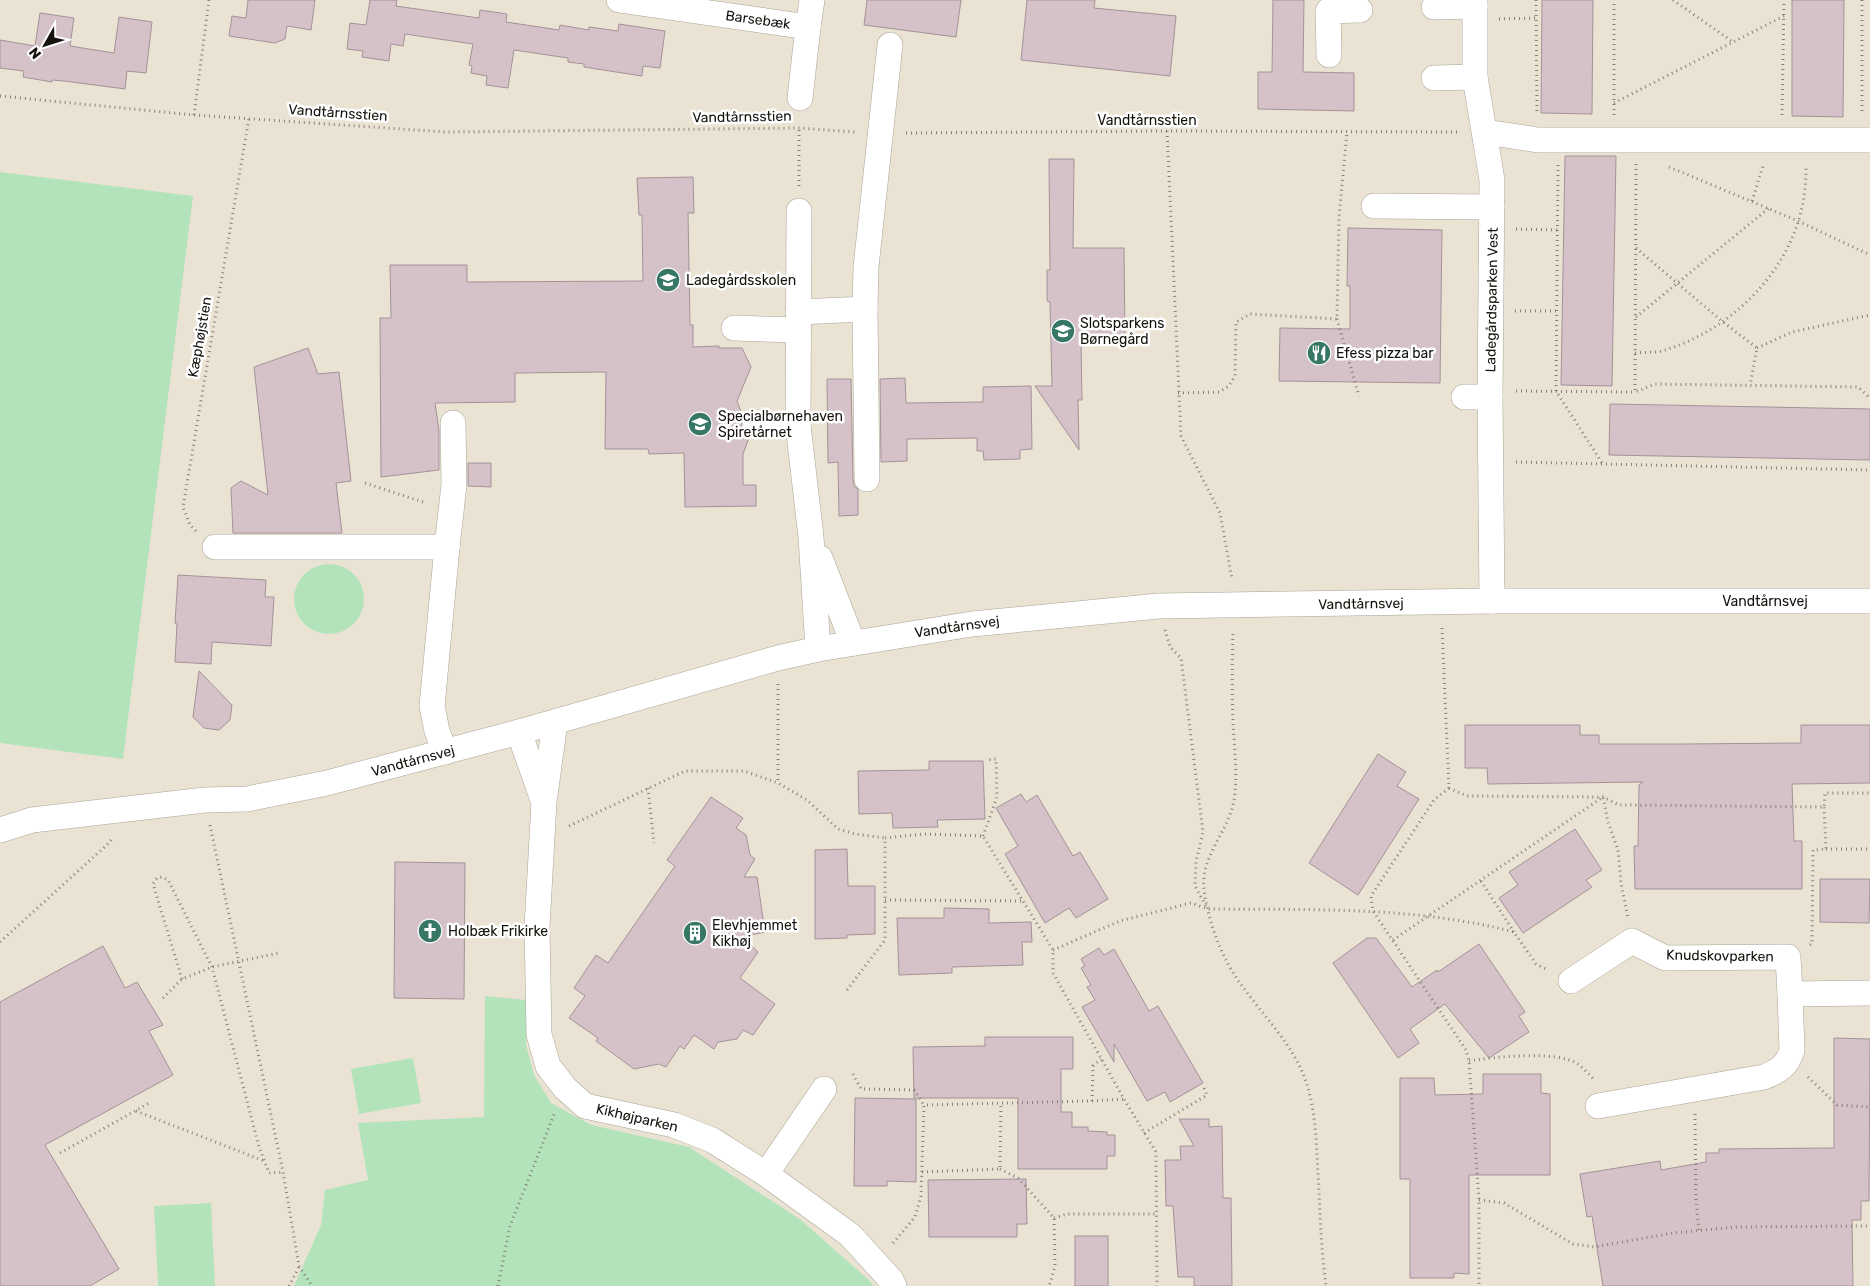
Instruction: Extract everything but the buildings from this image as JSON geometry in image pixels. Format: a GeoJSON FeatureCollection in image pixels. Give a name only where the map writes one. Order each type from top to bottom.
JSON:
{"type":"FeatureCollection","features":[{"type":"Feature","properties":{"kind":"street","name":"Barsebæk"},"geometry":{"type":"LineString","coordinates":[[619,0],[808,27]]}},
{"type":"Feature","properties":{"kind":"street","name":"Barsebæk"},"geometry":{"type":"LineString","coordinates":[[800,98],[812,0]]}},
{"type":"Feature","properties":{"kind":"street"},"geometry":{"type":"LineString","coordinates":[[1328,56],[1328,6],[1360,10]]}},
{"type":"Feature","properties":{"kind":"street"},"geometry":{"type":"LineString","coordinates":[[1434,7],[1475,8]]}},
{"type":"Feature","properties":{"kind":"street","name":"Ladegårdsparken Vest"},"geometry":{"type":"LineString","coordinates":[[1475,8],[1475,77],[1492,180],[1490,394],[1492,601]]}},
{"type":"Feature","properties":{"kind":"street"},"geometry":{"type":"LineString","coordinates":[[867,479],[866,267],[890,45]]}},
{"type":"Feature","properties":{"kind":"street"},"geometry":{"type":"LineString","coordinates":[[1434,78],[1475,77]]}},
{"type":"Feature","properties":{"kind":"street"},"geometry":{"type":"LineString","coordinates":[[1485,132],[1548,140],[1866,140]]}},
{"type":"Feature","properties":{"kind":"street"},"geometry":{"type":"LineString","coordinates":[[1374,206],[1492,218]]}},
{"type":"Feature","properties":{"kind":"street"},"geometry":{"type":"LineString","coordinates":[[799,211],[798,425],[811,537],[818,649]]}},
{"type":"Feature","properties":{"kind":"street"},"geometry":{"type":"LineString","coordinates":[[734,328],[797,321],[865,309]]}},
{"type":"Feature","properties":{"kind":"street"},"geometry":{"type":"LineString","coordinates":[[1464,397],[1490,394]]}},
{"type":"Feature","properties":{"kind":"street"},"geometry":{"type":"LineString","coordinates":[[446,752],[437,731],[432,706],[454,485],[453,423]]}},
{"type":"Feature","properties":{"kind":"street"},"geometry":{"type":"LineString","coordinates":[[755,425],[798,425]]}},
{"type":"Feature","properties":{"kind":"street"},"geometry":{"type":"LineString","coordinates":[[811,537],[853,643]]}},
{"type":"Feature","properties":{"kind":"street"},"geometry":{"type":"LineString","coordinates":[[215,547],[447,547]]}},
{"type":"Feature","properties":{"kind":"street","name":"Vandtårnsvej"},"geometry":{"type":"LineString","coordinates":[[0,830],[32,820],[205,800],[247,799],[327,783],[519,732],[778,658],[818,649],[972,624],[1159,606],[1492,601],[1870,601]]}},
{"type":"Feature","properties":{"kind":"street","name":"Kikhøjparken"},"geometry":{"type":"LineString","coordinates":[[555,722],[544,802],[537,927],[539,1034],[548,1066],[565,1088],[585,1106],[674,1125],[712,1140],[766,1174],[850,1235],[894,1286]]}},
{"type":"Feature","properties":{"kind":"street","name":"Kikhøjparken"},"geometry":{"type":"LineString","coordinates":[[519,732],[544,802]]}},
{"type":"Feature","properties":{"kind":"street"},"geometry":{"type":"LineString","coordinates":[[1571,981],[1632,941]]}},
{"type":"Feature","properties":{"kind":"street","name":"Knudskovparken"},"geometry":{"type":"LineString","coordinates":[[1632,941],[1665,958],[1788,957],[1792,1050],[1790,1059]]}},
{"type":"Feature","properties":{"kind":"street"},"geometry":{"type":"LineString","coordinates":[[1790,994],[1870,993]]}},
{"type":"Feature","properties":{"kind":"street"},"geometry":{"type":"LineString","coordinates":[[1598,1106],[1764,1077],[1775,1073],[1790,1059]]}},
{"type":"Feature","properties":{"kind":"street"},"geometry":{"type":"LineString","coordinates":[[766,1174],[824,1089]]}},
{"type":"Feature","properties":{"kind":"path"},"geometry":{"type":"LineString","coordinates":[[194,114],[209,0]]}},
{"type":"Feature","properties":{"kind":"path"},"geometry":{"type":"LineString","coordinates":[[1536,0],[1536,18],[1558,230],[1556,391],[1602,464]]}},
{"type":"Feature","properties":{"kind":"path"},"geometry":{"type":"LineString","coordinates":[[1614,0],[1614,103],[1625,140],[1635,247],[1635,392]]}},
{"type":"Feature","properties":{"kind":"path"},"geometry":{"type":"LineString","coordinates":[[1673,0],[1733,42]]}},
{"type":"Feature","properties":{"kind":"path"},"geometry":{"type":"LineString","coordinates":[[1635,353],[1660,351],[1699,336],[1723,322],[1761,288],[1786,252],[1798,221],[1805,189],[1787,140],[1784,0]]}},
{"type":"Feature","properties":{"kind":"path"},"geometry":{"type":"LineString","coordinates":[[1862,0],[1866,140]]}},
{"type":"Feature","properties":{"kind":"path"},"geometry":{"type":"LineString","coordinates":[[1475,8],[1536,18]]}},
{"type":"Feature","properties":{"kind":"path"},"geometry":{"type":"LineString","coordinates":[[1614,103],[1784,16]]}},
{"type":"Feature","properties":{"kind":"path","name":"Vandtårnsstien"},"geometry":{"type":"LineString","coordinates":[[0,96],[194,114],[446,132],[799,128],[880,134],[1167,131],[1485,132]]}},
{"type":"Feature","properties":{"kind":"path"},"geometry":{"type":"LineString","coordinates":[[799,211],[800,98]]}},
{"type":"Feature","properties":{"kind":"path","name":"Kæphøjstien"},"geometry":{"type":"LineString","coordinates":[[215,547],[190,525],[183,507],[249,118]]}},
{"type":"Feature","properties":{"kind":"path"},"geometry":{"type":"LineString","coordinates":[[1167,131],[1181,436],[1220,513],[1233,585]]}},
{"type":"Feature","properties":{"kind":"path"},"geometry":{"type":"LineString","coordinates":[[1347,132],[1339,217],[1338,319],[1359,396]]}},
{"type":"Feature","properties":{"kind":"path"},"geometry":{"type":"LineString","coordinates":[[1752,202],[1787,140]]}},
{"type":"Feature","properties":{"kind":"path"},"geometry":{"type":"LineString","coordinates":[[1662,164],[1769,208],[1870,255]]}},
{"type":"Feature","properties":{"kind":"path"},"geometry":{"type":"LineString","coordinates":[[1635,318],[1769,208]]}},
{"type":"Feature","properties":{"kind":"path"},"geometry":{"type":"LineString","coordinates":[[1492,218],[1558,230]]}},
{"type":"Feature","properties":{"kind":"path"},"geometry":{"type":"LineString","coordinates":[[1635,247],[1723,322],[1757,348]]}},
{"type":"Feature","properties":{"kind":"path"},"geometry":{"type":"LineString","coordinates":[[1492,311],[1557,311]]}},
{"type":"Feature","properties":{"kind":"path"},"geometry":{"type":"LineString","coordinates":[[1178,393],[1219,392],[1229,386],[1235,376],[1236,322],[1250,314],[1338,319]]}},
{"type":"Feature","properties":{"kind":"path"},"geometry":{"type":"LineString","coordinates":[[1757,348],[1792,332],[1870,315]]}},
{"type":"Feature","properties":{"kind":"path"},"geometry":{"type":"LineString","coordinates":[[1750,385],[1757,348]]}},
{"type":"Feature","properties":{"kind":"path"},"geometry":{"type":"LineString","coordinates":[[1490,394],[1556,391],[1635,392],[1656,384],[1858,387],[1870,398]]}},
{"type":"Feature","properties":{"kind":"path"},"geometry":{"type":"LineString","coordinates":[[1491,461],[1870,470]]}},
{"type":"Feature","properties":{"kind":"path"},"geometry":{"type":"LineString","coordinates":[[365,483],[451,512]]}},
{"type":"Feature","properties":{"kind":"path"},"geometry":{"type":"LineString","coordinates":[[1441,602],[1449,788]]}},
{"type":"Feature","properties":{"kind":"path"},"geometry":{"type":"LineString","coordinates":[[1159,606],[1170,647],[1181,658],[1203,832],[1195,868],[1195,886],[1208,909]]}},
{"type":"Feature","properties":{"kind":"path"},"geometry":{"type":"LineString","coordinates":[[1233,634],[1232,690],[1236,770],[1234,800],[1229,818],[1204,874],[1204,888],[1208,909],[1226,961],[1241,985],[1290,1050],[1303,1074],[1308,1089],[1316,1124],[1322,1257],[1326,1286]]}},
{"type":"Feature","properties":{"kind":"path"},"geometry":{"type":"LineString","coordinates":[[778,658],[778,783]]}},
{"type":"Feature","properties":{"kind":"path"},"geometry":{"type":"LineString","coordinates":[[983,836],[997,797],[996,760],[987,760]]}},
{"type":"Feature","properties":{"kind":"path"},"geometry":{"type":"LineString","coordinates":[[541,839],[685,771],[744,771],[778,783],[807,800],[838,829],[855,834],[885,838],[924,834],[983,836]]}},
{"type":"Feature","properties":{"kind":"path"},"geometry":{"type":"LineString","coordinates":[[648,788],[654,843]]}},
{"type":"Feature","properties":{"kind":"path"},"geometry":{"type":"LineString","coordinates":[[1449,788],[1467,796],[1603,798],[1619,805],[1824,807]]}},
{"type":"Feature","properties":{"kind":"path"},"geometry":{"type":"LineString","coordinates":[[1449,788],[1434,800],[1371,896],[1373,911],[1466,1050],[1469,1061],[1479,1200],[1478,1286]]}},
{"type":"Feature","properties":{"kind":"path"},"geometry":{"type":"LineString","coordinates":[[1826,849],[1825,793],[1870,793]]}},
{"type":"Feature","properties":{"kind":"path"},"geometry":{"type":"LineString","coordinates":[[1393,940],[1603,798]]}},
{"type":"Feature","properties":{"kind":"path"},"geometry":{"type":"LineString","coordinates":[[1603,798],[1608,822],[1618,850],[1621,883],[1632,941]]}},
{"type":"Feature","properties":{"kind":"path"},"geometry":{"type":"LineString","coordinates":[[205,800],[283,1172],[299,1266],[312,1286]]}},
{"type":"Feature","properties":{"kind":"path"},"geometry":{"type":"LineString","coordinates":[[0,942],[109,843],[118,831],[116,810]]}},
{"type":"Feature","properties":{"kind":"path"},"geometry":{"type":"LineString","coordinates":[[983,836],[1025,901],[1053,950],[1053,974],[1124,1100],[1156,1152],[1157,1286]]}},
{"type":"Feature","properties":{"kind":"path"},"geometry":{"type":"LineString","coordinates":[[847,990],[885,940],[885,838]]}},
{"type":"Feature","properties":{"kind":"path"},"geometry":{"type":"LineString","coordinates":[[1788,957],[1812,944],[1813,850],[1870,849]]}},
{"type":"Feature","properties":{"kind":"path"},"geometry":{"type":"LineString","coordinates":[[182,979],[153,884],[157,878],[162,877],[168,880],[212,966],[264,1162],[269,1173],[283,1172]]}},
{"type":"Feature","properties":{"kind":"path"},"geometry":{"type":"LineString","coordinates":[[1481,881],[1536,964],[1571,981]]}},
{"type":"Feature","properties":{"kind":"path"},"geometry":{"type":"LineString","coordinates":[[885,900],[1025,901]]}},
{"type":"Feature","properties":{"kind":"path"},"geometry":{"type":"LineString","coordinates":[[1053,950],[1120,921],[1191,903],[1208,909],[1373,911],[1430,915],[1487,925],[1514,932]]}},
{"type":"Feature","properties":{"kind":"path"},"geometry":{"type":"LineString","coordinates":[[163,998],[182,979],[212,966],[278,953]]}},
{"type":"Feature","properties":{"kind":"path"},"geometry":{"type":"LineString","coordinates":[[1469,1061],[1498,1057],[1559,1058],[1577,1063],[1595,1080],[1598,1106]]}},
{"type":"Feature","properties":{"kind":"path"},"geometry":{"type":"LineString","coordinates":[[1790,1059],[1837,1105],[1870,1107]]}},
{"type":"Feature","properties":{"kind":"path"},"geometry":{"type":"LineString","coordinates":[[1092,1101],[1093,1066],[1101,1060]]}},
{"type":"Feature","properties":{"kind":"path"},"geometry":{"type":"LineString","coordinates":[[853,1074],[860,1090],[914,1090],[924,1106],[921,1196],[915,1217],[900,1237],[874,1261]]}},
{"type":"Feature","properties":{"kind":"path"},"geometry":{"type":"LineString","coordinates":[[1144,1133],[1207,1095],[1203,1086]]}},
{"type":"Feature","properties":{"kind":"path"},"geometry":{"type":"LineString","coordinates":[[498,1286],[510,1226],[565,1088]]}},
{"type":"Feature","properties":{"kind":"path"},"geometry":{"type":"LineString","coordinates":[[1694,1088],[1696,1201],[1699,1231]]}},
{"type":"Feature","properties":{"kind":"path"},"geometry":{"type":"LineString","coordinates":[[924,1106],[1124,1100]]}},
{"type":"Feature","properties":{"kind":"path"},"geometry":{"type":"LineString","coordinates":[[60,1152],[151,1102]]}},
{"type":"Feature","properties":{"kind":"path"},"geometry":{"type":"LineString","coordinates":[[1000,1169],[1001,1103]]}},
{"type":"Feature","properties":{"kind":"path"},"geometry":{"type":"LineString","coordinates":[[136,1111],[264,1162]]}},
{"type":"Feature","properties":{"kind":"path"},"geometry":{"type":"LineString","coordinates":[[922,1172],[1000,1169],[1018,1178],[1054,1218],[1055,1267],[1049,1286]]}},
{"type":"Feature","properties":{"kind":"path"},"geometry":{"type":"LineString","coordinates":[[1479,1200],[1504,1203],[1573,1244],[1594,1247],[1673,1233],[1736,1227],[1870,1226]]}},
{"type":"Feature","properties":{"kind":"path"},"geometry":{"type":"LineString","coordinates":[[1054,1218],[1067,1214],[1157,1214]]}},
{"type":"Feature","properties":{"kind":"path"},"geometry":{"type":"LineString","coordinates":[[289,1286],[299,1266]]}},
{"type":"Feature","properties":{"kind":"green space"},"geometry":{"type":"Polygon","coordinates":[[[0,172],[193,196],[123,759],[0,743],[0,172]]]}},
{"type":"Feature","properties":{"kind":"green space"},"geometry":{"type":"Polygon","coordinates":[[[336,564],[349,570],[358,579],[362,585],[364,599],[362,613],[354,624],[343,632],[322,634],[315,632],[304,624],[296,613],[294,592],[296,585],[304,574],[315,566],[336,564]]]}},
{"type":"Feature","properties":{"kind":"green space"},"geometry":{"type":"Polygon","coordinates":[[[485,996],[526,1000],[526,1045],[534,1075],[551,1103],[591,1125],[689,1147],[801,1220],[870,1281],[873,1286],[294,1286],[321,1225],[325,1190],[368,1180],[358,1123],[484,1117],[485,996]]]}},
{"type":"Feature","properties":{"kind":"green space"},"geometry":{"type":"Polygon","coordinates":[[[413,1058],[421,1103],[359,1114],[351,1069],[413,1058]]]}},
{"type":"Feature","properties":{"kind":"green space"},"geometry":{"type":"Polygon","coordinates":[[[211,1203],[215,1286],[158,1286],[154,1206],[211,1203]]]}},
{"type":"Feature","properties":{"kind":"place","name":"Ladegårdsskolen"},"geometry":{"type":"Point","coordinates":[668,280]}},
{"type":"Feature","properties":{"kind":"place","name":"Slotsparkens Børnegård"},"geometry":{"type":"Point","coordinates":[1063,331]}},
{"type":"Feature","properties":{"kind":"place","name":"Efess pizza bar"},"geometry":{"type":"Point","coordinates":[1319,353]}},
{"type":"Feature","properties":{"kind":"place","name":"Specialbørnehaven Spiretårnet"},"geometry":{"type":"Point","coordinates":[700,424]}},
{"type":"Feature","properties":{"kind":"place","name":"Holbæk Frikirke"},"geometry":{"type":"Point","coordinates":[430,931]}},
{"type":"Feature","properties":{"kind":"place","name":"Elevhjemmet Kikhøj"},"geometry":{"type":"Point","coordinates":[695,933]}}]}
